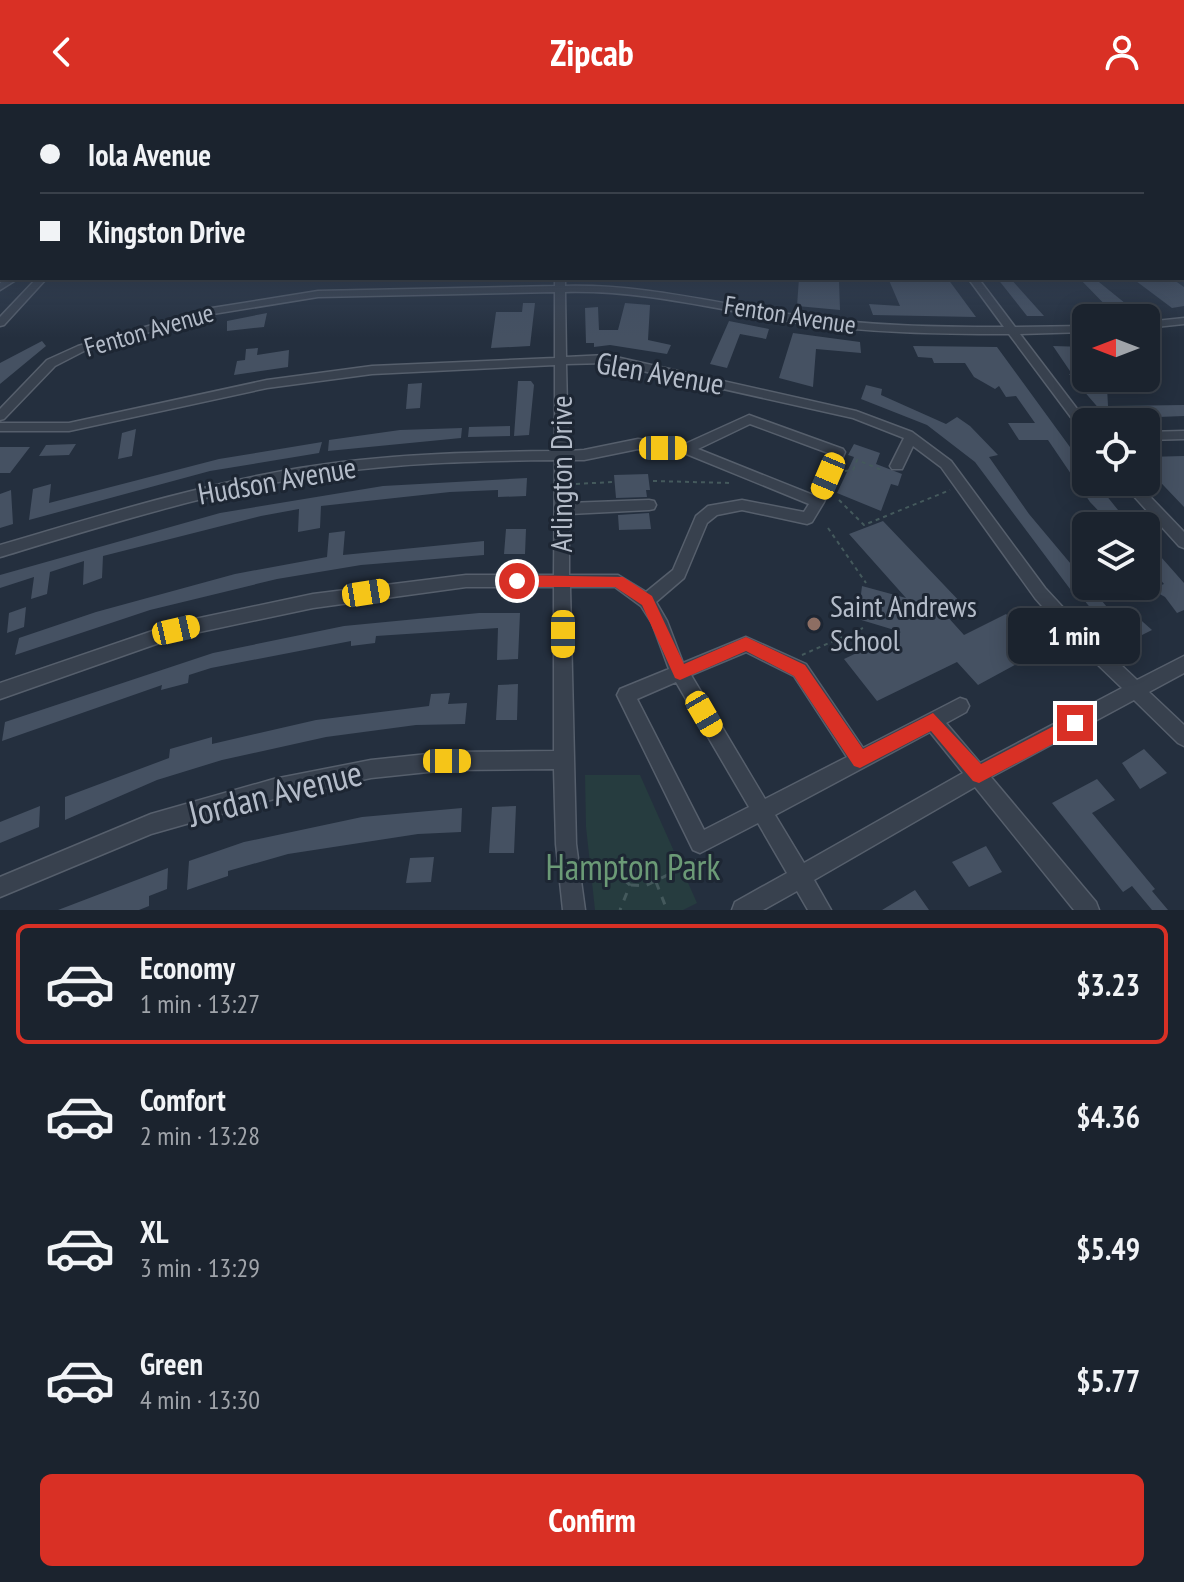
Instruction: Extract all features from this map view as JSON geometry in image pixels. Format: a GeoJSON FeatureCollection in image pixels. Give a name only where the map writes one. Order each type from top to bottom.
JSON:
{"type":"FeatureCollection","features":[{"type":"Feature","properties":{"kind":"street"},"geometry":{"type":"LineString","coordinates":[[0,323],[40,280]]}},
{"type":"Feature","properties":{"kind":"street"},"geometry":{"type":"LineString","coordinates":[[975,280],[1072,410]]}},
{"type":"Feature","properties":{"kind":"street","name":"Fenton Avenue"},"geometry":{"type":"LineString","coordinates":[[0,416],[51,363],[82,348],[212,311],[318,294],[560,283],[637,290],[777,316],[860,326],[1013,331],[1072,329]]}},
{"type":"Feature","properties":{"kind":"street","name":"Arlington Drive"},"geometry":{"type":"LineString","coordinates":[[560,283],[563,760],[566,844],[574,910]]}},
{"type":"Feature","properties":{"kind":"street"},"geometry":{"type":"LineString","coordinates":[[1160,324],[1184,321]]}},
{"type":"Feature","properties":{"kind":"street","name":"Glen Avenue"},"geometry":{"type":"LineString","coordinates":[[0,427],[69,427],[267,384],[348,372],[424,365],[607,359],[856,415],[911,437],[946,464],[1040,593],[1184,737]]}},
{"type":"Feature","properties":{"kind":"street"},"geometry":{"type":"LineString","coordinates":[[647,601],[679,574],[701,520],[713,510],[742,505],[807,518],[838,452],[749,419],[686,449]]}},
{"type":"Feature","properties":{"kind":"street"},"geometry":{"type":"LineString","coordinates":[[1160,436],[1184,435]]}},
{"type":"Feature","properties":{"kind":"street"},"geometry":{"type":"LineString","coordinates":[[890,468],[911,437]]}},
{"type":"Feature","properties":{"kind":"street","name":"Hudson Avenue"},"geometry":{"type":"LineString","coordinates":[[0,551],[144,508],[300,473],[438,457],[584,455],[638,444],[686,449],[817,502]]}},
{"type":"Feature","properties":{"kind":"street"},"geometry":{"type":"LineString","coordinates":[[1141,496],[1184,542]]}},
{"type":"Feature","properties":{"kind":"street"},"geometry":{"type":"LineString","coordinates":[[562,509],[649,505]]}},
{"type":"Feature","properties":{"kind":"street"},"geometry":{"type":"LineString","coordinates":[[0,691],[176,630],[313,601],[466,581],[618,581],[647,601],[680,673],[820,910]]}},
{"type":"Feature","properties":{"kind":"street"},"geometry":{"type":"LineString","coordinates":[[860,760],[800,670],[746,644],[626,695],[700,843],[860,760],[960,706]]}},
{"type":"Feature","properties":{"kind":"street"},"geometry":{"type":"LineString","coordinates":[[743,910],[979,774],[1184,664]]}},
{"type":"Feature","properties":{"kind":"street"},"geometry":{"type":"LineString","coordinates":[[933,721],[1088,910]]}},
{"type":"Feature","properties":{"kind":"street","name":"Jordan Avenue"},"geometry":{"type":"LineString","coordinates":[[0,887],[151,824],[274,789],[371,769],[447,761],[563,760]]}},
{"type":"Feature","properties":{"kind":"path"},"geometry":{"type":"LineString","coordinates":[[840,471],[853,470],[857,460],[890,468]]}},
{"type":"Feature","properties":{"kind":"path"},"geometry":{"type":"LineString","coordinates":[[653,481],[731,483]]}},
{"type":"Feature","properties":{"kind":"path"},"geometry":{"type":"LineString","coordinates":[[576,484],[612,482]]}},
{"type":"Feature","properties":{"kind":"path"},"geometry":{"type":"LineString","coordinates":[[839,500],[864,525],[952,490]]}},
{"type":"Feature","properties":{"kind":"path"},"geometry":{"type":"LineString","coordinates":[[828,528],[866,583]]}},
{"type":"Feature","properties":{"kind":"path"},"geometry":{"type":"LineString","coordinates":[[801,655],[863,628]]}},
{"type":"Feature","properties":{"kind":"path"},"geometry":{"type":"LineString","coordinates":[[588,866],[615,862],[622,878],[630,885],[645,886],[698,860]]}},
{"type":"Feature","properties":{"kind":"path"},"geometry":{"type":"LineString","coordinates":[[655,881],[667,910]]}},
{"type":"Feature","properties":{"kind":"path"},"geometry":{"type":"LineString","coordinates":[[620,910],[630,885]]}},
{"type":"Feature","properties":{"kind":"green space","name":"Hampton Park"},"geometry":{"type":"Polygon","coordinates":[[[585,775],[640,775],[697,903],[683,910],[595,910],[586,827],[585,775]]]}},
{"type":"Feature","properties":{"kind":"building"},"geometry":{"type":"Polygon","coordinates":[[[799,280],[839,281],[840,310],[797,306],[799,280]]]}},
{"type":"Feature","properties":{"kind":"building"},"geometry":{"type":"Polygon","coordinates":[[[889,280],[949,280],[976,317],[873,315],[869,304],[900,306],[889,280]]]}},
{"type":"Feature","properties":{"kind":"building"},"geometry":{"type":"Polygon","coordinates":[[[999,280],[1012,280],[1044,316],[1027,316],[999,280]]]}},
{"type":"Feature","properties":{"kind":"building"},"geometry":{"type":"Polygon","coordinates":[[[1081,280],[1096,280],[1126,304],[1104,304],[1081,280]]]}},
{"type":"Feature","properties":{"kind":"building"},"geometry":{"type":"Polygon","coordinates":[[[1135,280],[1174,280],[1184,287],[1184,306],[1172,308],[1135,280]]]}},
{"type":"Feature","properties":{"kind":"building"},"geometry":{"type":"Polygon","coordinates":[[[523,303],[535,303],[530,346],[491,348],[496,312],[522,312],[523,303]]]}},
{"type":"Feature","properties":{"kind":"building"},"geometry":{"type":"Polygon","coordinates":[[[625,303],[650,305],[648,340],[671,345],[667,354],[610,345],[594,347],[594,343],[586,343],[585,308],[598,307],[599,330],[618,330],[625,303]]]}},
{"type":"Feature","properties":{"kind":"building"},"geometry":{"type":"Polygon","coordinates":[[[267,313],[264,327],[227,331],[227,321],[267,313]]]}},
{"type":"Feature","properties":{"kind":"building"},"geometry":{"type":"Polygon","coordinates":[[[729,321],[769,329],[766,339],[740,334],[727,368],[710,364],[729,321]]]}},
{"type":"Feature","properties":{"kind":"building"},"geometry":{"type":"Polygon","coordinates":[[[793,333],[860,342],[861,353],[816,349],[813,387],[779,378],[793,333]]]}},
{"type":"Feature","properties":{"kind":"building"},"geometry":{"type":"Polygon","coordinates":[[[42,341],[46,346],[0,384],[0,363],[42,341]]]}},
{"type":"Feature","properties":{"kind":"building"},"geometry":{"type":"Polygon","coordinates":[[[913,346],[997,347],[1072,450],[1072,475],[1048,440],[1019,440],[1008,423],[1035,423],[1016,396],[1006,397],[999,386],[995,389],[974,377],[965,363],[934,363],[932,358],[918,357],[913,346]]]}},
{"type":"Feature","properties":{"kind":"building"},"geometry":{"type":"Polygon","coordinates":[[[1053,346],[1072,347],[1072,374],[1053,346]]]}},
{"type":"Feature","properties":{"kind":"building"},"geometry":{"type":"Polygon","coordinates":[[[258,348],[257,355],[289,350],[288,367],[234,375],[237,361],[245,360],[246,349],[258,348]]]}},
{"type":"Feature","properties":{"kind":"building"},"geometry":{"type":"Polygon","coordinates":[[[518,381],[531,381],[534,385],[529,435],[514,436],[518,381]]]}},
{"type":"Feature","properties":{"kind":"building"},"geometry":{"type":"Polygon","coordinates":[[[422,383],[420,408],[406,409],[408,384],[422,383]]]}},
{"type":"Feature","properties":{"kind":"building"},"geometry":{"type":"Polygon","coordinates":[[[866,385],[882,389],[881,395],[946,424],[957,417],[970,426],[998,455],[989,457],[1029,514],[1072,565],[1072,592],[975,462],[927,425],[861,399],[866,385]]]}},
{"type":"Feature","properties":{"kind":"building"},"geometry":{"type":"Polygon","coordinates":[[[1085,392],[1107,392],[1108,406],[1184,405],[1184,416],[1160,417],[1160,408],[1098,408],[1085,392]]]}},
{"type":"Feature","properties":{"kind":"building"},"geometry":{"type":"Polygon","coordinates":[[[510,426],[510,436],[468,437],[469,427],[510,426]]]}},
{"type":"Feature","properties":{"kind":"building"},"geometry":{"type":"Polygon","coordinates":[[[462,428],[461,438],[328,451],[329,440],[400,430],[462,428]]]}},
{"type":"Feature","properties":{"kind":"building"},"geometry":{"type":"Polygon","coordinates":[[[136,429],[132,456],[118,459],[122,433],[136,429]]]}},
{"type":"Feature","properties":{"kind":"building"},"geometry":{"type":"Polygon","coordinates":[[[322,442],[319,453],[210,471],[29,520],[33,489],[51,484],[49,503],[219,459],[322,442]]]}},
{"type":"Feature","properties":{"kind":"building"},"geometry":{"type":"Polygon","coordinates":[[[76,444],[69,455],[39,456],[46,445],[76,444]]]}},
{"type":"Feature","properties":{"kind":"building"},"geometry":{"type":"Polygon","coordinates":[[[854,444],[880,453],[876,464],[902,474],[898,486],[891,484],[881,511],[837,493],[854,457],[848,455],[854,444]]]}},
{"type":"Feature","properties":{"kind":"building"},"geometry":{"type":"Polygon","coordinates":[[[0,447],[30,447],[10,473],[0,473],[0,447]]]}},
{"type":"Feature","properties":{"kind":"building"},"geometry":{"type":"Polygon","coordinates":[[[1184,456],[1184,507],[1160,482],[1160,457],[1184,456]]]}},
{"type":"Feature","properties":{"kind":"building"},"geometry":{"type":"Polygon","coordinates":[[[648,474],[650,490],[646,490],[647,497],[616,498],[614,475],[648,474]]]}},
{"type":"Feature","properties":{"kind":"building"},"geometry":{"type":"Polygon","coordinates":[[[527,478],[526,496],[498,497],[498,490],[450,492],[321,506],[320,528],[298,532],[299,509],[103,556],[102,578],[83,585],[84,561],[50,572],[47,594],[31,599],[34,577],[0,588],[0,575],[220,513],[383,486],[527,478]]]}},
{"type":"Feature","properties":{"kind":"building"},"geometry":{"type":"Polygon","coordinates":[[[11,490],[13,524],[0,528],[0,494],[11,490]]]}},
{"type":"Feature","properties":{"kind":"building"},"geometry":{"type":"Polygon","coordinates":[[[1086,496],[1107,496],[1120,512],[1100,512],[1086,496]]]}},
{"type":"Feature","properties":{"kind":"building"},"geometry":{"type":"Polygon","coordinates":[[[649,513],[651,529],[619,530],[618,515],[649,513]]]}},
{"type":"Feature","properties":{"kind":"building"},"geometry":{"type":"Polygon","coordinates":[[[883,521],[964,606],[945,614],[964,635],[1006,614],[1042,650],[978,685],[957,662],[877,701],[844,659],[901,632],[858,619],[862,586],[906,598],[849,534],[883,521]]]}},
{"type":"Feature","properties":{"kind":"building"},"geometry":{"type":"Polygon","coordinates":[[[506,529],[526,529],[525,554],[504,554],[506,529]]]}},
{"type":"Feature","properties":{"kind":"building"},"geometry":{"type":"Polygon","coordinates":[[[345,531],[343,555],[484,541],[484,555],[361,565],[277,579],[150,610],[15,655],[19,638],[96,612],[235,574],[327,557],[329,533],[345,531]]]}},
{"type":"Feature","properties":{"kind":"building"},"geometry":{"type":"Polygon","coordinates":[[[1160,556],[1184,583],[1184,610],[1177,613],[1160,594],[1160,586],[1164,584],[1160,580],[1160,556]]]}},
{"type":"Feature","properties":{"kind":"building"},"geometry":{"type":"Polygon","coordinates":[[[1084,600],[1101,600],[1107,607],[1092,610],[1084,600]]]}},
{"type":"Feature","properties":{"kind":"building"},"geometry":{"type":"Polygon","coordinates":[[[26,607],[24,627],[7,633],[9,613],[26,607]]]}},
{"type":"Feature","properties":{"kind":"building"},"geometry":{"type":"Polygon","coordinates":[[[479,613],[520,613],[518,659],[497,660],[498,628],[376,636],[375,643],[351,646],[351,641],[211,668],[189,675],[188,683],[161,690],[162,685],[2,741],[5,722],[213,653],[344,626],[479,613]]]}},
{"type":"Feature","properties":{"kind":"building"},"geometry":{"type":"Polygon","coordinates":[[[1134,614],[1152,630],[1126,643],[1108,626],[1134,614]]]}},
{"type":"Feature","properties":{"kind":"building"},"geometry":{"type":"Polygon","coordinates":[[[518,684],[517,720],[496,720],[498,685],[518,684]]]}},
{"type":"Feature","properties":{"kind":"building"},"geometry":{"type":"Polygon","coordinates":[[[450,693],[448,704],[467,703],[465,724],[416,725],[326,737],[222,760],[157,780],[65,820],[65,797],[169,758],[170,749],[212,737],[212,744],[316,720],[429,706],[431,694],[450,693]]]}},
{"type":"Feature","properties":{"kind":"building"},"geometry":{"type":"Polygon","coordinates":[[[1144,749],[1167,773],[1140,789],[1122,763],[1144,749]]]}},
{"type":"Feature","properties":{"kind":"building"},"geometry":{"type":"Polygon","coordinates":[[[1097,779],[1115,800],[1092,813],[1155,889],[1152,891],[1168,910],[1152,910],[1132,886],[1123,892],[1052,803],[1097,779]]]}},
{"type":"Feature","properties":{"kind":"building"},"geometry":{"type":"Polygon","coordinates":[[[40,806],[39,827],[0,843],[0,822],[40,806]]]}},
{"type":"Feature","properties":{"kind":"building"},"geometry":{"type":"Polygon","coordinates":[[[516,806],[514,853],[489,853],[492,807],[516,806]]]}},
{"type":"Feature","properties":{"kind":"building"},"geometry":{"type":"Polygon","coordinates":[[[462,808],[461,832],[418,834],[288,854],[228,871],[228,876],[187,890],[189,861],[244,842],[362,817],[462,808]]]}},
{"type":"Feature","properties":{"kind":"building"},"geometry":{"type":"Polygon","coordinates":[[[986,846],[1002,872],[969,887],[952,862],[986,846]]]}},
{"type":"Feature","properties":{"kind":"building"},"geometry":{"type":"Polygon","coordinates":[[[434,857],[431,882],[406,883],[410,858],[434,857]]]}},
{"type":"Feature","properties":{"kind":"building"},"geometry":{"type":"Polygon","coordinates":[[[168,868],[167,889],[149,896],[149,906],[139,910],[58,910],[168,868]]]}},
{"type":"Feature","properties":{"kind":"building"},"geometry":{"type":"Polygon","coordinates":[[[915,890],[929,910],[882,910],[915,890]]]}},
{"type":"Feature","properties":{"kind":"place","name":"Saint Andrews School"},"geometry":{"type":"Point","coordinates":[814,624]}},
{"type":"Feature","properties":{"kind":"route"},"geometry":{"type":"LineString","coordinates":[[517,581],[618,581],[647,601],[659,621],[666,648],[680,673],[746,644],[800,670],[860,760],[933,721],[979,774],[1075,723]]}}]}
